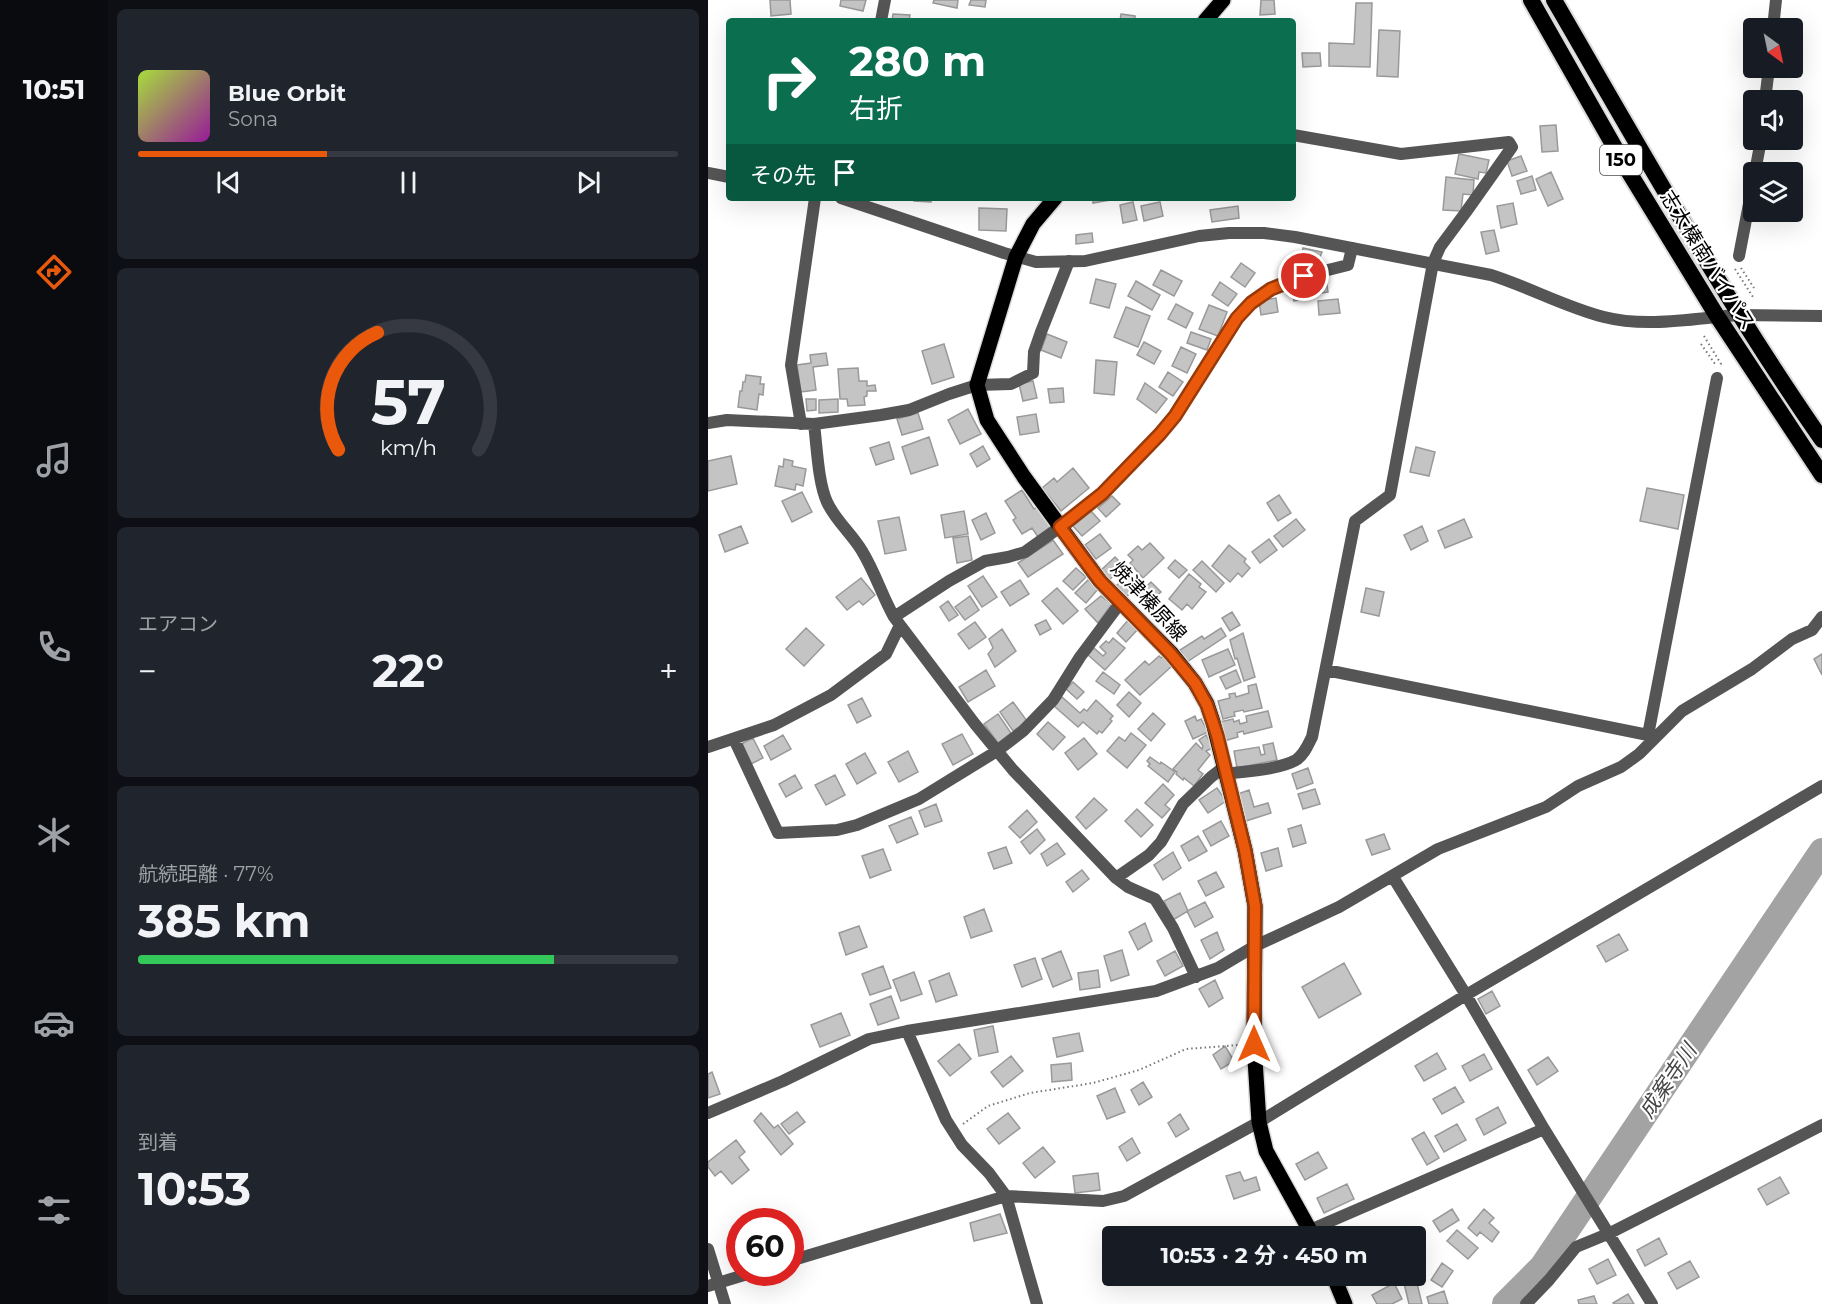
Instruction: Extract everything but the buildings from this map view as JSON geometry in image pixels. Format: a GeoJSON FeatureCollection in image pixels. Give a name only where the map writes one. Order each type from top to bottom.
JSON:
{"type":"FeatureCollection","features":[{"type":"Feature","properties":{"kind":"highway","name":"志太榛南バイパス"},"geometry":{"type":"LineString","coordinates":[[1531,0],[1627,169],[1717,316],[1822,475]]}},
{"type":"Feature","properties":{"kind":"highway","name":"志太榛南バイパス"},"geometry":{"type":"LineString","coordinates":[[1554,0],[1739,315],[1822,440]]}},
{"type":"Feature","properties":{"kind":"main road"},"geometry":{"type":"LineString","coordinates":[[1208,18],[1223,0]]}},
{"type":"Feature","properties":{"kind":"main road"},"geometry":{"type":"LineString","coordinates":[[977,385],[1016,257],[1033,224],[1052,201]]}},
{"type":"Feature","properties":{"kind":"main road","name":"焼津榛原線"},"geometry":{"type":"LineString","coordinates":[[977,385],[987,420],[1024,477],[1100,581],[1170,653],[1195,683],[1207,705],[1245,850],[1255,906],[1254,1044],[1259,1122],[1266,1151],[1307,1226]]}},
{"type":"Feature","properties":{"kind":"main road"},"geometry":{"type":"LineString","coordinates":[[1338,1286],[1345,1304]]}},
{"type":"Feature","properties":{"kind":"street"},"geometry":{"type":"LineString","coordinates":[[882,18],[885,0]]}},
{"type":"Feature","properties":{"kind":"street"},"geometry":{"type":"LineString","coordinates":[[1774,18],[1776,0]]}},
{"type":"Feature","properties":{"kind":"street"},"geometry":{"type":"LineString","coordinates":[[1116,878],[1149,855],[1161,842],[1183,804],[1211,777],[1225,770],[1277,766],[1296,760],[1306,749],[1312,737],[1355,521],[1390,495],[1432,263],[1440,247],[1512,147],[1509,142],[1401,154],[1296,136]]}},
{"type":"Feature","properties":{"kind":"street"},"geometry":{"type":"LineString","coordinates":[[708,173],[726,176]]}},
{"type":"Feature","properties":{"kind":"street"},"geometry":{"type":"LineString","coordinates":[[815,201],[791,365],[828,504],[862,550],[886,603],[897,621],[997,751],[1116,878],[1128,887],[1155,899],[1173,928],[1197,977]]}},
{"type":"Feature","properties":{"kind":"street"},"geometry":{"type":"LineString","coordinates":[[855,201],[1036,262],[1085,261],[1199,236],[1264,233],[1432,263],[1507,280],[1575,308],[1629,321],[1739,315],[1822,316]]}},
{"type":"Feature","properties":{"kind":"street"},"geometry":{"type":"LineString","coordinates":[[1736,262],[1745,222]]}},
{"type":"Feature","properties":{"kind":"street"},"geometry":{"type":"LineString","coordinates":[[708,747],[774,725],[831,696],[886,654],[897,621],[958,576],[985,561],[1025,552],[1060,527],[1102,494],[1160,434],[1175,416],[1237,318],[1251,303],[1271,289],[1304,276],[1348,265],[1352,248]]}},
{"type":"Feature","properties":{"kind":"street"},"geometry":{"type":"LineString","coordinates":[[708,423],[727,420],[807,424],[909,410],[977,385],[1011,384],[1033,374],[1034,352],[1069,261]]}},
{"type":"Feature","properties":{"kind":"street"},"geometry":{"type":"LineString","coordinates":[[1652,736],[1717,378]]}},
{"type":"Feature","properties":{"kind":"street"},"geometry":{"type":"LineString","coordinates":[[734,739],[778,833],[837,830],[857,825],[919,799],[997,751],[1023,731],[1053,699],[1080,657],[1121,602]]}},
{"type":"Feature","properties":{"kind":"street"},"geometry":{"type":"LineString","coordinates":[[708,1113],[783,1081],[869,1039],[1156,991],[1218,968],[1255,946],[1339,907],[1438,849],[1546,807],[1578,786],[1621,767],[1638,754],[1652,736],[1682,711],[1752,669],[1792,639],[1812,630],[1822,617]]}},
{"type":"Feature","properties":{"kind":"street"},"geometry":{"type":"LineString","coordinates":[[1326,670],[1652,736]]}},
{"type":"Feature","properties":{"kind":"street"},"geometry":{"type":"LineString","coordinates":[[804,1257],[1006,1196],[1103,1201],[1124,1196],[1259,1122],[1466,995],[1822,786]]}},
{"type":"Feature","properties":{"kind":"street"},"geometry":{"type":"LineString","coordinates":[[1393,877],[1466,995],[1578,1186],[1610,1233],[1652,1304]]}},
{"type":"Feature","properties":{"kind":"street"},"geometry":{"type":"LineString","coordinates":[[908,1031],[946,1120],[962,1145],[989,1173],[1006,1196],[1037,1304]]}},
{"type":"Feature","properties":{"kind":"street"},"geometry":{"type":"LineString","coordinates":[[1526,1304],[1576,1247],[1610,1233],[1822,1125]]}},
{"type":"Feature","properties":{"kind":"street"},"geometry":{"type":"LineString","coordinates":[[1327,1226],[1544,1129]]}},
{"type":"Feature","properties":{"kind":"street"},"geometry":{"type":"LineString","coordinates":[[708,1250],[713,1284],[725,1304]]}},
{"type":"Feature","properties":{"kind":"path"},"geometry":{"type":"LineString","coordinates":[[1736,262],[1754,288]]}},
{"type":"Feature","properties":{"kind":"path"},"geometry":{"type":"LineString","coordinates":[[1736,262],[1753,297]]}},
{"type":"Feature","properties":{"kind":"path"},"geometry":{"type":"LineString","coordinates":[[1701,344],[1717,367],[1721,364],[1704,336]]}},
{"type":"Feature","properties":{"kind":"path"},"geometry":{"type":"LineString","coordinates":[[953,1131],[988,1106],[1030,1093],[1093,1083],[1140,1070],[1186,1049],[1254,1044]]}},
{"type":"Feature","properties":{"kind":"waterway","name":"成案寺川"},"geometry":{"type":"LineString","coordinates":[[1505,1304],[1542,1267],[1822,851]]}},
{"type":"Feature","properties":{"kind":"route"},"geometry":{"type":"LineString","coordinates":[[1254,1044],[1255,906],[1245,850],[1217,735],[1207,705],[1195,683],[1170,653],[1100,581],[1060,527],[1102,494],[1160,434],[1175,416],[1237,318],[1251,303],[1271,289],[1304,276]]}}]}
